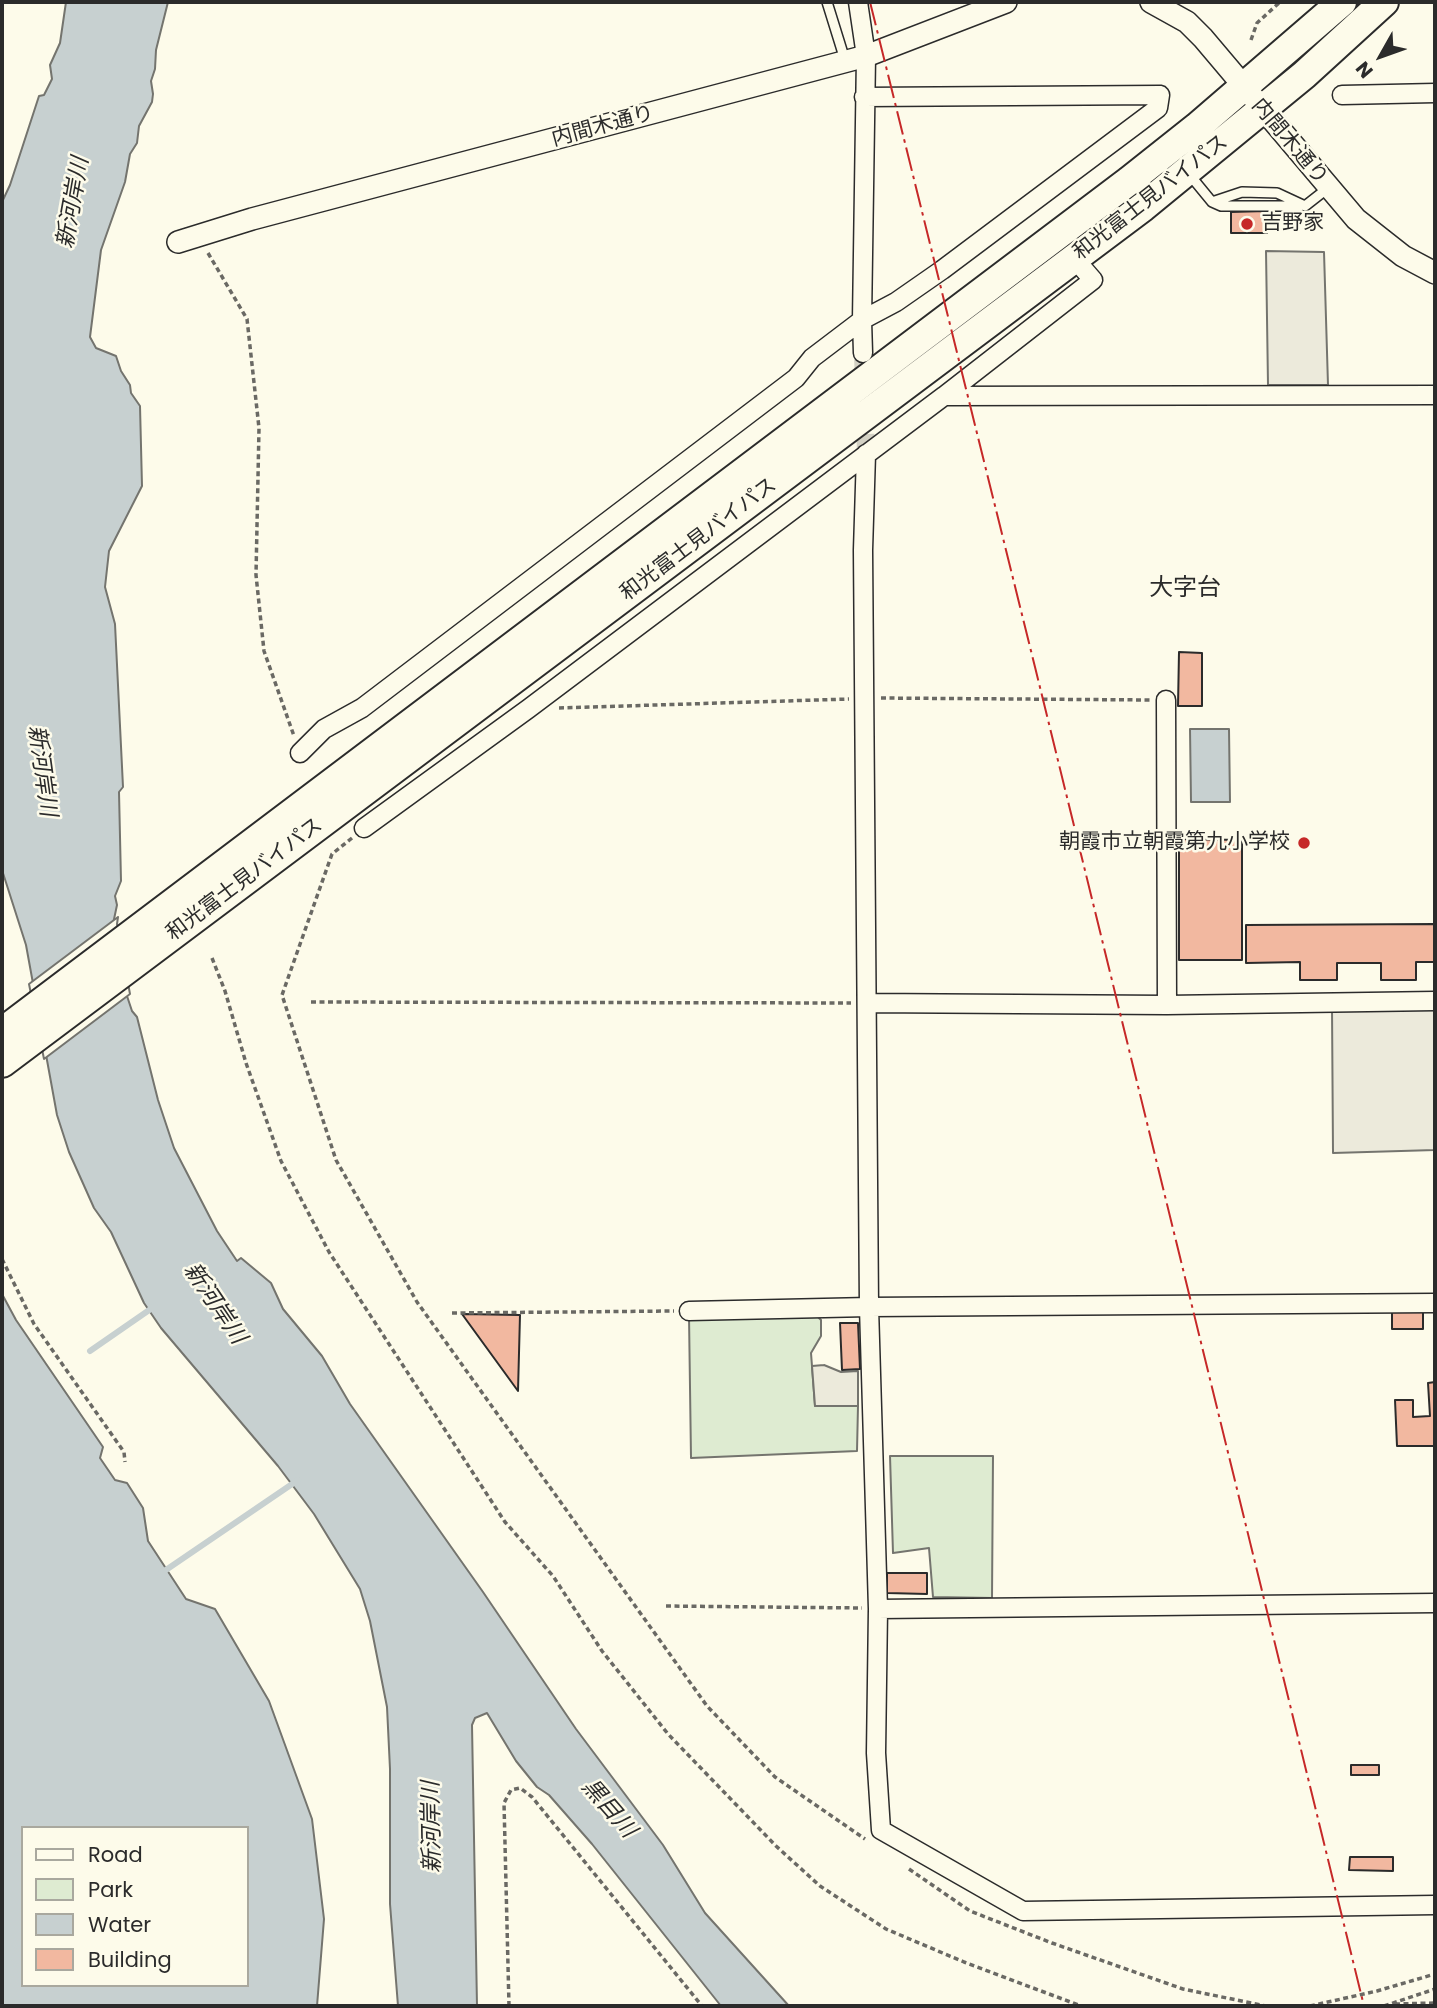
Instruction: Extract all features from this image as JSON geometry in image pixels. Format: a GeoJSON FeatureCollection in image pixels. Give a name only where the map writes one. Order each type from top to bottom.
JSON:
{"type":"FeatureCollection","features":[{"type":"Feature","properties":{"kind":"highway","name":"和光富士見バイパス"},"geometry":{"type":"LineString","coordinates":[[2,1032],[1129,181],[1342,2]]}},
{"type":"Feature","properties":{"kind":"highway","name":"和光富士見バイパス"},"geometry":{"type":"LineString","coordinates":[[2,1063],[1187,172],[1384,2]]}},
{"type":"Feature","properties":{"kind":"street"},"geometry":{"type":"LineString","coordinates":[[858,2],[856,59],[864,97],[863,353]]}},
{"type":"Feature","properties":{"kind":"street","name":"内間木通り"},"geometry":{"type":"LineString","coordinates":[[186,240],[252,219],[856,59],[1006,2]]}},
{"type":"Feature","properties":{"kind":"street","name":"内間木通り"},"geometry":{"type":"LineString","coordinates":[[1151,2],[1186,22],[1203,38],[1356,219],[1403,257],[1435,273]]}},
{"type":"Feature","properties":{"kind":"street"},"geometry":{"type":"LineString","coordinates":[[1342,94],[1435,93]]}},
{"type":"Feature","properties":{"kind":"street"},"geometry":{"type":"LineString","coordinates":[[300,753],[324,729],[362,708],[796,378],[812,358],[862,320],[896,302],[942,270],[1158,108],[1160,95],[864,97]]}},
{"type":"Feature","properties":{"kind":"street"},"geometry":{"type":"LineString","coordinates":[[364,828],[528,709],[944,396],[1093,280],[1074,258]]}},
{"type":"Feature","properties":{"kind":"street"},"geometry":{"type":"LineString","coordinates":[[944,396],[1435,395]]}},
{"type":"Feature","properties":{"kind":"street"},"geometry":{"type":"LineString","coordinates":[[866,454],[863,550],[869,1307],[878,1609],[876,1753],[881,1830],[1023,1911],[1435,1905]]}},
{"type":"Feature","properties":{"kind":"street"},"geometry":{"type":"LineString","coordinates":[[1166,700],[1167,1005]]}},
{"type":"Feature","properties":{"kind":"street"},"geometry":{"type":"LineString","coordinates":[[867,1003],[1167,1005],[1435,1001]]}},
{"type":"Feature","properties":{"kind":"street"},"geometry":{"type":"LineString","coordinates":[[689,1311],[1435,1303]]}},
{"type":"Feature","properties":{"kind":"street"},"geometry":{"type":"LineString","coordinates":[[878,1609],[1435,1603]]}},
{"type":"Feature","properties":{"kind":"lane"},"geometry":{"type":"LineString","coordinates":[[827,2],[856,59]]}},
{"type":"Feature","properties":{"kind":"lane"},"geometry":{"type":"LineString","coordinates":[[1187,172],[1212,202],[1221,206],[1306,206],[1328,188]]}},
{"type":"Feature","properties":{"kind":"lane"},"geometry":{"type":"LineString","coordinates":[[1212,202],[1242,192],[1278,193],[1306,206]]}},
{"type":"Feature","properties":{"kind":"path"},"geometry":{"type":"LineString","coordinates":[[1251,40],[1257,23],[1280,2]]}},
{"type":"Feature","properties":{"kind":"path"},"geometry":{"type":"LineString","coordinates":[[186,240],[209,254],[247,319],[259,428],[256,575],[264,651],[300,753]]}},
{"type":"Feature","properties":{"kind":"path"},"geometry":{"type":"LineString","coordinates":[[364,828],[332,854],[282,995],[336,1160],[417,1301],[707,1706],[775,1777],[867,1840]]}},
{"type":"Feature","properties":{"kind":"path"},"geometry":{"type":"LineString","coordinates":[[212,958],[281,1161],[329,1252],[505,1522],[553,1576],[602,1651],[668,1734],[768,1838],[811,1878],[886,1929],[1080,2006]]}},
{"type":"Feature","properties":{"kind":"path"},"geometry":{"type":"LineString","coordinates":[[312,1002],[867,1003]]}},
{"type":"Feature","properties":{"kind":"path"},"geometry":{"type":"LineString","coordinates":[[2,1259],[34,1324],[124,1452],[125,1462]]}},
{"type":"Feature","properties":{"kind":"path"},"geometry":{"type":"LineString","coordinates":[[452,1312],[689,1311]]}},
{"type":"Feature","properties":{"kind":"path"},"geometry":{"type":"LineString","coordinates":[[666,1606],[878,1609]]}},
{"type":"Feature","properties":{"kind":"path"},"geometry":{"type":"LineString","coordinates":[[509,2006],[504,1803],[511,1790],[520,1788],[532,1797],[702,2006]]}},
{"type":"Feature","properties":{"kind":"path"},"geometry":{"type":"LineString","coordinates":[[901,1864],[970,1911],[1052,1943],[1183,1989],[1266,2006]]}},
{"type":"Feature","properties":{"kind":"path"},"geometry":{"type":"LineString","coordinates":[[1310,2006],[1435,1974]]}},
{"type":"Feature","properties":{"kind":"path"},"geometry":{"type":"LineString","coordinates":[[1384,2006],[1435,1989]]}},
{"type":"Feature","properties":{"kind":"path"},"geometry":{"type":"LineString","coordinates":[[1391,2004],[1435,2003]]}},
{"type":"Feature","properties":{"kind":"green space"},"geometry":{"type":"Polygon","coordinates":[[[689,1316],[817,1316],[821,1320],[821,1336],[811,1353],[815,1406],[858,1406],[857,1451],[691,1458],[689,1316]]]}},
{"type":"Feature","properties":{"kind":"green space"},"geometry":{"type":"Polygon","coordinates":[[[890,1456],[993,1456],[992,1598],[933,1597],[929,1548],[893,1553],[890,1456]]]}},
{"type":"Feature","properties":{"kind":"shaded area"},"geometry":{"type":"Polygon","coordinates":[[[1266,251],[1324,252],[1328,385],[1268,385],[1266,251]]]}},
{"type":"Feature","properties":{"kind":"shaded area"},"geometry":{"type":"Polygon","coordinates":[[[1435,1007],[1435,1150],[1333,1153],[1332,1008],[1435,1007]]]}},
{"type":"Feature","properties":{"kind":"shaded area"},"geometry":{"type":"Polygon","coordinates":[[[824,1365],[841,1372],[858,1371],[858,1406],[815,1406],[812,1366],[824,1365]]]}},
{"type":"Feature","properties":{"kind":"water"},"geometry":{"type":"Polygon","coordinates":[[[66,2],[168,2],[151,81],[152,102],[139,126],[137,143],[130,154],[125,182],[101,250],[90,337],[96,348],[116,356],[131,393],[140,406],[142,486],[109,551],[105,587],[115,624],[123,787],[119,792],[121,881],[115,896],[117,905],[113,924],[125,990],[132,1011],[137,1017],[158,1100],[174,1148],[217,1231],[237,1261],[241,1258],[271,1283],[283,1309],[322,1356],[350,1404],[576,1729],[663,1845],[705,1913],[789,2006],[721,2006],[592,1844],[516,1761],[487,1713],[475,1718],[472,1725],[477,2006],[398,2006],[390,1904],[387,1707],[370,1621],[360,1589],[314,1514],[278,1466],[161,1328],[144,1303],[111,1232],[94,1208],[69,1152],[57,1115],[26,945],[2,870],[2,202],[39,96],[44,95],[52,79],[50,65],[60,43],[66,2]]]}},
{"type":"Feature","properties":{"kind":"water"},"geometry":{"type":"Polygon","coordinates":[[[1190,729],[1229,729],[1230,802],[1191,802],[1190,729]]]}},
{"type":"Feature","properties":{"kind":"water"},"geometry":{"type":"Polygon","coordinates":[[[2,1294],[16,1320],[103,1447],[100,1458],[115,1480],[127,1483],[143,1508],[148,1541],[186,1599],[215,1609],[269,1701],[312,1819],[324,1919],[317,2006],[2,2006],[2,1294]]]}},
{"type":"Feature","properties":{"kind":"pier"},"geometry":{"type":"Polygon","coordinates":[[[118,917],[130,994],[44,1059],[29,984],[118,917]]]}},
{"type":"Feature","properties":{"kind":"building"},"geometry":{"type":"Polygon","coordinates":[[[1266,211],[1267,233],[1231,233],[1231,212],[1266,211]]]}},
{"type":"Feature","properties":{"kind":"building"},"geometry":{"type":"Polygon","coordinates":[[[1179,652],[1202,653],[1202,706],[1178,706],[1179,652]]]}},
{"type":"Feature","properties":{"kind":"building"},"geometry":{"type":"Polygon","coordinates":[[[1179,839],[1242,840],[1242,960],[1179,960],[1179,839]]]}},
{"type":"Feature","properties":{"kind":"building"},"geometry":{"type":"Polygon","coordinates":[[[1435,924],[1435,962],[1416,962],[1416,980],[1381,980],[1381,963],[1337,963],[1337,980],[1300,980],[1300,962],[1246,963],[1246,925],[1435,924]]]}},
{"type":"Feature","properties":{"kind":"building"},"geometry":{"type":"Polygon","coordinates":[[[1392,1311],[1423,1312],[1423,1329],[1392,1329],[1392,1311]]]}},
{"type":"Feature","properties":{"kind":"building"},"geometry":{"type":"Polygon","coordinates":[[[462,1314],[520,1315],[518,1391],[462,1314]]]}},
{"type":"Feature","properties":{"kind":"building"},"geometry":{"type":"Polygon","coordinates":[[[840,1323],[858,1323],[860,1369],[842,1370],[840,1323]]]}},
{"type":"Feature","properties":{"kind":"building"},"geometry":{"type":"Polygon","coordinates":[[[1435,1382],[1435,1446],[1397,1446],[1395,1400],[1413,1400],[1413,1417],[1430,1416],[1428,1383],[1435,1382]]]}},
{"type":"Feature","properties":{"kind":"building"},"geometry":{"type":"Polygon","coordinates":[[[887,1573],[927,1573],[927,1594],[887,1593],[887,1573]]]}},
{"type":"Feature","properties":{"kind":"building"},"geometry":{"type":"Polygon","coordinates":[[[1351,1765],[1379,1765],[1379,1775],[1351,1775],[1351,1765]]]}},
{"type":"Feature","properties":{"kind":"building"},"geometry":{"type":"Polygon","coordinates":[[[1350,1857],[1393,1857],[1393,1871],[1349,1870],[1350,1857]]]}},
{"type":"Feature","properties":{"kind":"waterway"},"geometry":{"type":"LineString","coordinates":[[90,1351],[155,1306]]}},
{"type":"Feature","properties":{"kind":"waterway"},"geometry":{"type":"LineString","coordinates":[[160,1574],[298,1480]]}},
{"type":"Feature","properties":{"kind":"tunnel"},"geometry":{"type":"LineString","coordinates":[[863,353],[866,454]]}},
{"type":"Feature","properties":{"kind":"power"},"geometry":{"type":"LineString","coordinates":[[870,2],[1364,2006]]}},
{"type":"Feature","properties":{"kind":"place","name":"吉野家"},"geometry":{"type":"Point","coordinates":[1247,224]}},
{"type":"Feature","properties":{"kind":"place","name":"朝霞市立朝霞第九小学校"},"geometry":{"type":"Point","coordinates":[1304,843]}},
{"type":"Feature","properties":{"kind":"district","name":"大字台"},"geometry":{"type":"Point","coordinates":[1185,589]}},
{"type":"Feature","properties":{"kind":"water label","name":"新河岸川"},"geometry":{"type":"Point","coordinates":[74,203]}},
{"type":"Feature","properties":{"kind":"water label","name":"新河岸川"},"geometry":{"type":"Point","coordinates":[41,771]}},
{"type":"Feature","properties":{"kind":"water label","name":"新河岸川"},"geometry":{"type":"Point","coordinates":[214,1304]}},
{"type":"Feature","properties":{"kind":"water label","name":"黒目川"},"geometry":{"type":"Point","coordinates":[608,1809]}},
{"type":"Feature","properties":{"kind":"water label","name":"新河岸川"},"geometry":{"type":"Point","coordinates":[433,1827]}}]}
